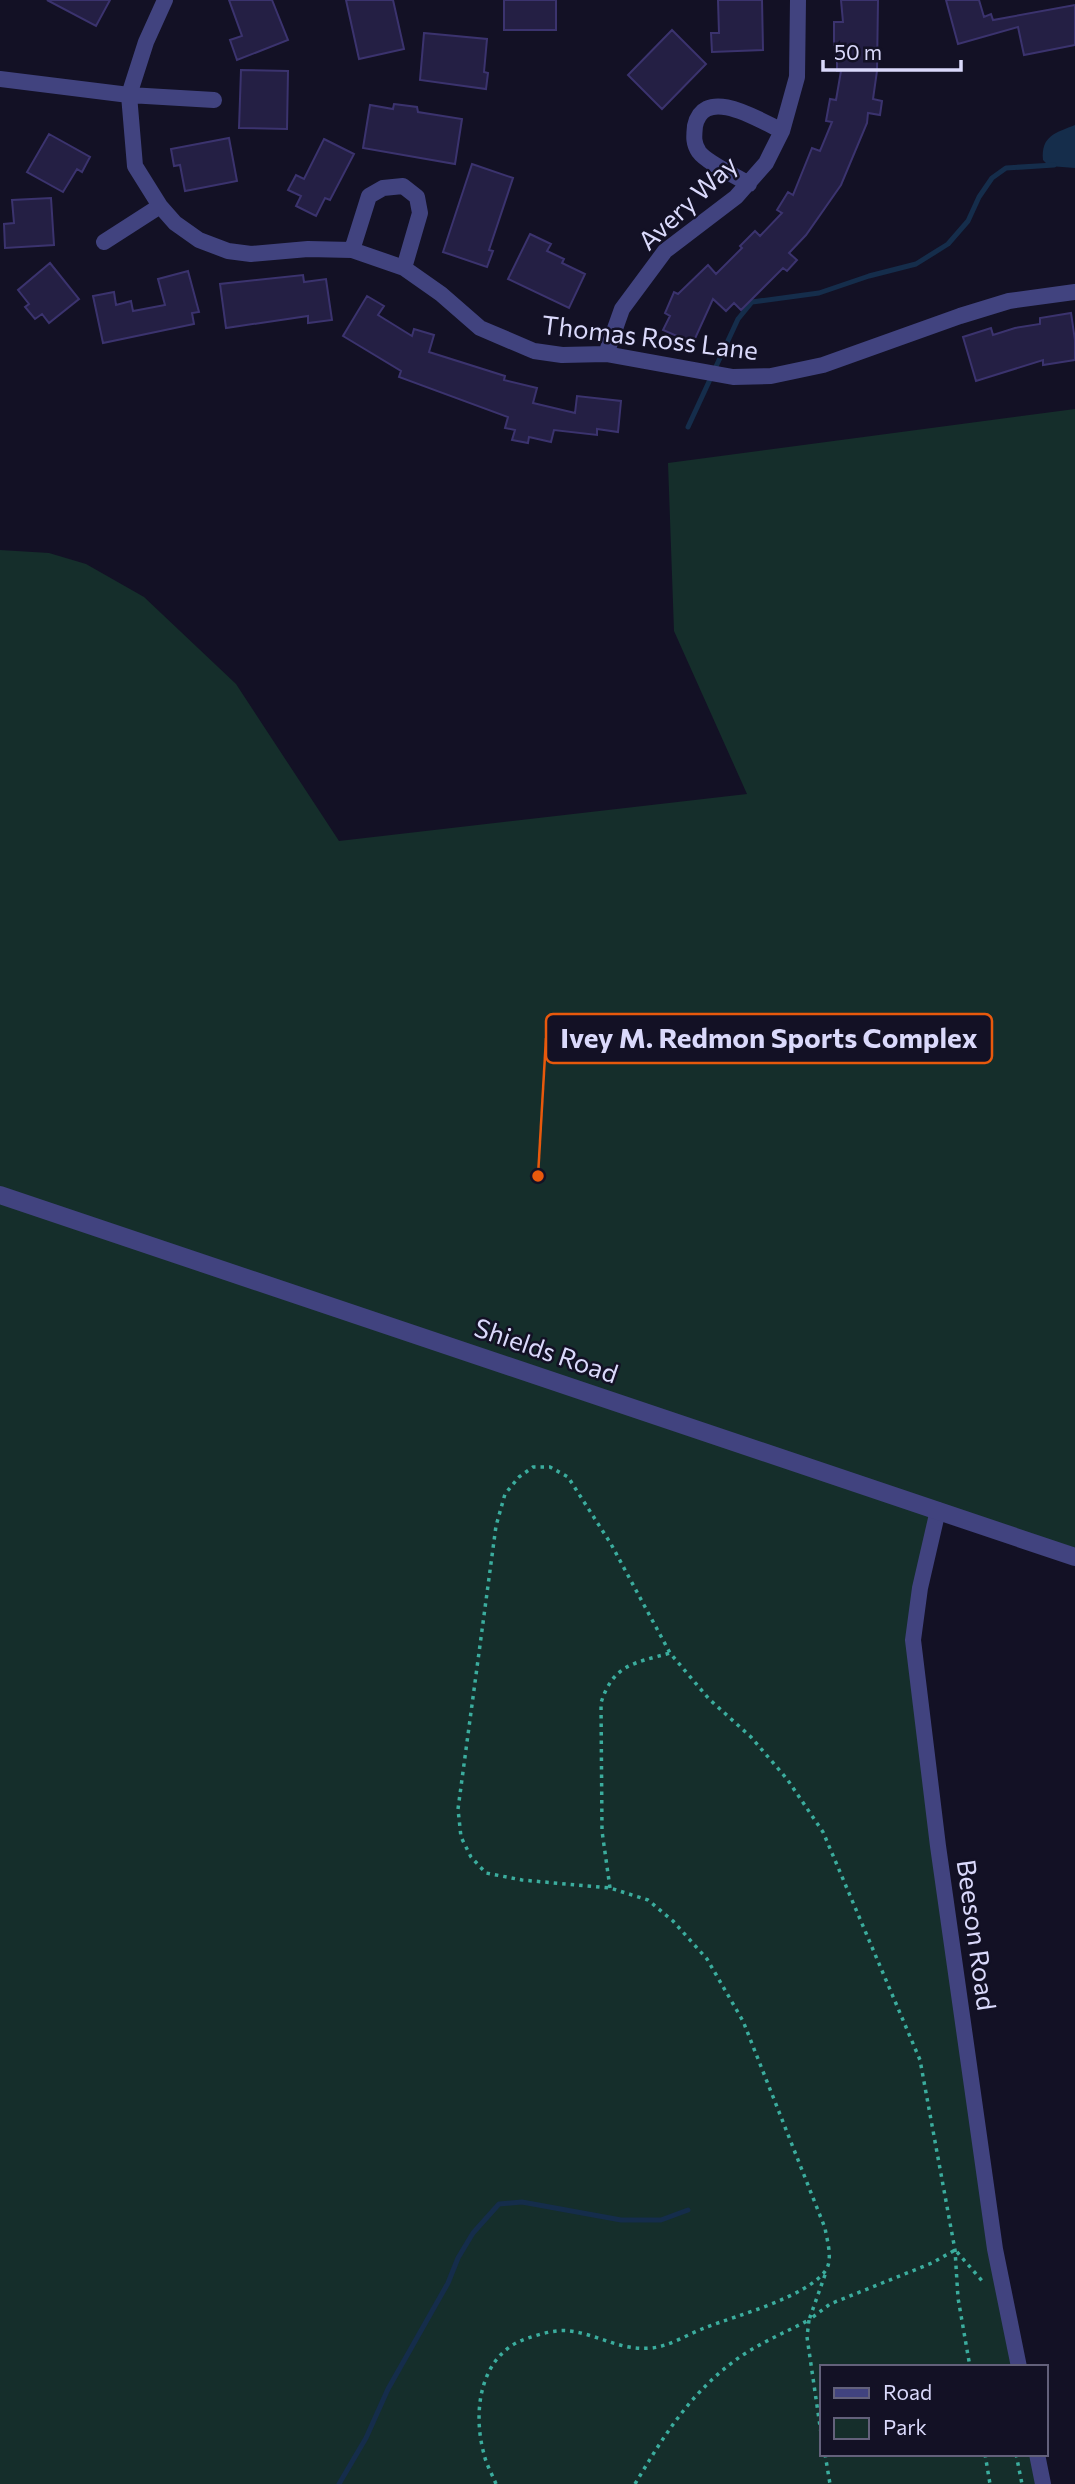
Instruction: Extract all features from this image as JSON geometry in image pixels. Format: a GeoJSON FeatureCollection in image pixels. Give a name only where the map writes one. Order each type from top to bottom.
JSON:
{"type":"FeatureCollection","features":[{"type":"Feature","properties":{"kind":"street"},"geometry":{"type":"LineString","coordinates":[[129,94],[146,42],[165,0]]}},
{"type":"Feature","properties":{"kind":"street","name":"Avery Way"},"geometry":{"type":"LineString","coordinates":[[606,354],[622,309],[665,251],[717,213],[748,184],[765,163],[782,131],[797,77],[799,0]]}},
{"type":"Feature","properties":{"kind":"street"},"geometry":{"type":"LineString","coordinates":[[0,79],[129,94],[214,100]]}},
{"type":"Feature","properties":{"kind":"street","name":"Thomas Ross Lane"},"geometry":{"type":"LineString","coordinates":[[129,94],[135,166],[160,206],[186,232],[199,240],[228,250],[251,254],[308,249],[352,250],[404,268],[441,294],[480,328],[534,351],[562,355],[606,354],[733,377],[771,376],[823,365],[1009,301],[1075,292]]}},
{"type":"Feature","properties":{"kind":"street"},"geometry":{"type":"LineString","coordinates":[[748,184],[699,153],[693,139],[697,118],[709,108],[725,105],[782,131]]}},
{"type":"Feature","properties":{"kind":"street"},"geometry":{"type":"LineString","coordinates":[[352,250],[369,196],[383,188],[403,186],[417,197],[420,214],[404,268]]}},
{"type":"Feature","properties":{"kind":"street"},"geometry":{"type":"LineString","coordinates":[[104,242],[160,206]]}},
{"type":"Feature","properties":{"kind":"street","name":"Shields Road"},"geometry":{"type":"LineString","coordinates":[[0,1195],[1075,1557]]}},
{"type":"Feature","properties":{"kind":"street","name":"Beeson Road"},"geometry":{"type":"LineString","coordinates":[[938,1510],[920,1588],[913,1640],[993,2234],[1019,2365]]}},
{"type":"Feature","properties":{"kind":"street"},"geometry":{"type":"LineString","coordinates":[[1037,2456],[1043,2484]]}},
{"type":"Feature","properties":{"kind":"path"},"geometry":{"type":"LineString","coordinates":[[820,2426],[807,2337],[809,2320],[827,2268],[829,2253],[825,2228],[790,2136],[737,2011],[707,1959],[673,1921],[648,1900],[610,1888],[486,1874],[471,1857],[461,1837],[458,1809],[496,1526],[505,1494],[519,1477],[533,1467],[550,1467],[568,1477],[611,1544],[670,1653],[709,1699],[751,1737],[787,1779],[823,1832],[920,2060],[955,2250],[958,2298],[970,2365]]}},
{"type":"Feature","properties":{"kind":"path"},"geometry":{"type":"LineString","coordinates":[[610,1888],[602,1831],[601,1703],[606,1686],[615,1674],[630,1665],[670,1653]]}},
{"type":"Feature","properties":{"kind":"path"},"geometry":{"type":"LineString","coordinates":[[955,2250],[985,2284]]}},
{"type":"Feature","properties":{"kind":"path"},"geometry":{"type":"LineString","coordinates":[[635,2484],[667,2429],[698,2393],[734,2361],[809,2320],[830,2304],[932,2263],[955,2250]]}},
{"type":"Feature","properties":{"kind":"path"},"geometry":{"type":"LineString","coordinates":[[496,2484],[484,2454],[479,2425],[480,2390],[494,2362],[515,2342],[543,2333],[568,2330],[629,2348],[655,2348],[779,2300],[813,2283],[827,2268]]}},
{"type":"Feature","properties":{"kind":"path"},"geometry":{"type":"LineString","coordinates":[[825,2456],[830,2484]]}},
{"type":"Feature","properties":{"kind":"path"},"geometry":{"type":"LineString","coordinates":[[985,2456],[990,2484]]}},
{"type":"Feature","properties":{"kind":"path"},"geometry":{"type":"LineString","coordinates":[[1016,2456],[1022,2484]]}},
{"type":"Feature","properties":{"kind":"green space"},"geometry":{"type":"Polygon","coordinates":[[[1075,409],[1075,1557],[938,1510],[913,1640],[1019,2365],[820,2365],[820,2456],[1037,2456],[1043,2484],[0,2484],[0,550],[49,553],[86,564],[144,597],[236,684],[339,841],[747,794],[674,631],[668,463],[1075,409]]]}},
{"type":"Feature","properties":{"kind":"water"},"geometry":{"type":"Polygon","coordinates":[[[1075,125],[1075,168],[1049,166],[1043,160],[1047,140],[1075,125]]]}},
{"type":"Feature","properties":{"kind":"building"},"geometry":{"type":"Polygon","coordinates":[[[47,0],[110,0],[96,26],[47,0]]]}},
{"type":"Feature","properties":{"kind":"building"},"geometry":{"type":"Polygon","coordinates":[[[229,0],[272,0],[288,40],[237,60],[230,40],[242,36],[229,0]]]}},
{"type":"Feature","properties":{"kind":"building"},"geometry":{"type":"Polygon","coordinates":[[[346,0],[393,0],[404,49],[359,59],[346,0]]]}},
{"type":"Feature","properties":{"kind":"building"},"geometry":{"type":"Polygon","coordinates":[[[504,0],[556,0],[556,30],[504,30],[504,0]]]}},
{"type":"Feature","properties":{"kind":"building"},"geometry":{"type":"Polygon","coordinates":[[[718,0],[762,0],[763,50],[712,52],[711,33],[719,33],[718,0]]]}},
{"type":"Feature","properties":{"kind":"building"},"geometry":{"type":"Polygon","coordinates":[[[841,0],[878,0],[877,71],[873,99],[882,101],[880,115],[868,113],[867,123],[841,185],[806,235],[789,253],[797,260],[787,271],[783,268],[741,310],[734,303],[726,311],[713,299],[693,343],[663,330],[670,316],[665,313],[674,292],[678,294],[708,265],[716,274],[755,231],[760,236],[782,213],[777,210],[788,192],[793,195],[812,148],[820,151],[832,122],[826,121],[830,99],[836,100],[841,71],[837,71],[834,22],[843,22],[841,0]]]}},
{"type":"Feature","properties":{"kind":"building"},"geometry":{"type":"Polygon","coordinates":[[[946,0],[979,0],[984,17],[991,14],[993,20],[1075,5],[1075,45],[1024,55],[1018,27],[958,44],[946,0]]]}},
{"type":"Feature","properties":{"kind":"building"},"geometry":{"type":"Polygon","coordinates":[[[672,30],[706,64],[662,109],[628,75],[672,30]]]}},
{"type":"Feature","properties":{"kind":"building"},"geometry":{"type":"Polygon","coordinates":[[[424,33],[487,39],[484,72],[488,73],[486,89],[420,80],[424,33]]]}},
{"type":"Feature","properties":{"kind":"building"},"geometry":{"type":"Polygon","coordinates":[[[241,70],[288,71],[287,129],[239,128],[241,70]]]}},
{"type":"Feature","properties":{"kind":"building"},"geometry":{"type":"Polygon","coordinates":[[[394,104],[417,107],[418,112],[462,119],[455,164],[363,148],[370,105],[393,109],[394,104]]]}},
{"type":"Feature","properties":{"kind":"building"},"geometry":{"type":"Polygon","coordinates":[[[49,134],[90,157],[82,172],[77,169],[63,192],[27,172],[49,134]]]}},
{"type":"Feature","properties":{"kind":"building"},"geometry":{"type":"Polygon","coordinates":[[[229,138],[237,181],[185,191],[180,165],[174,166],[171,149],[229,138]]]}},
{"type":"Feature","properties":{"kind":"building"},"geometry":{"type":"Polygon","coordinates":[[[324,139],[354,154],[330,200],[325,198],[316,216],[296,206],[301,196],[288,190],[296,175],[304,179],[324,139]]]}},
{"type":"Feature","properties":{"kind":"building"},"geometry":{"type":"Polygon","coordinates":[[[472,164],[513,178],[489,250],[493,251],[487,267],[443,252],[472,164]]]}},
{"type":"Feature","properties":{"kind":"building"},"geometry":{"type":"Polygon","coordinates":[[[51,198],[54,245],[5,248],[4,224],[14,223],[12,200],[51,198]]]}},
{"type":"Feature","properties":{"kind":"building"},"geometry":{"type":"Polygon","coordinates":[[[530,234],[551,244],[547,251],[564,259],[562,263],[585,274],[569,308],[508,279],[530,234]]]}},
{"type":"Feature","properties":{"kind":"building"},"geometry":{"type":"Polygon","coordinates":[[[50,263],[79,299],[49,323],[42,314],[35,319],[25,307],[29,304],[18,290],[50,263]]]}},
{"type":"Feature","properties":{"kind":"building"},"geometry":{"type":"Polygon","coordinates":[[[188,271],[199,312],[192,313],[194,324],[103,343],[93,296],[114,292],[116,305],[131,301],[133,311],[165,305],[158,279],[188,271]]]}},
{"type":"Feature","properties":{"kind":"building"},"geometry":{"type":"Polygon","coordinates":[[[303,275],[304,282],[326,279],[332,320],[308,323],[308,316],[226,328],[220,284],[303,275]]]}},
{"type":"Feature","properties":{"kind":"building"},"geometry":{"type":"Polygon","coordinates":[[[367,296],[384,306],[378,315],[412,336],[414,329],[434,335],[429,352],[505,376],[504,380],[537,388],[533,403],[575,413],[577,396],[621,401],[618,432],[597,429],[597,435],[554,430],[551,442],[529,437],[528,443],[512,440],[515,430],[505,428],[508,417],[399,377],[401,371],[343,336],[367,296]]]}},
{"type":"Feature","properties":{"kind":"building"},"geometry":{"type":"Polygon","coordinates":[[[1071,313],[1075,360],[1043,365],[1043,360],[976,381],[963,337],[991,328],[993,335],[1040,324],[1040,318],[1071,313]]]}},
{"type":"Feature","properties":{"kind":"waterway"},"geometry":{"type":"LineString","coordinates":[[688,427],[738,319],[752,302],[819,293],[916,264],[948,244],[968,221],[992,178],[1006,168],[1054,165]]}},
{"type":"Feature","properties":{"kind":"waterway"},"geometry":{"type":"LineString","coordinates":[[339,2484],[366,2438],[388,2389],[448,2283],[458,2258],[473,2233],[499,2204],[522,2202],[621,2220],[661,2220],[688,2210]]}},
{"type":"Feature","properties":{"kind":"place","name":"Ivey M. Redmon Sports Complex"},"geometry":{"type":"Point","coordinates":[538,1176]}}]}
